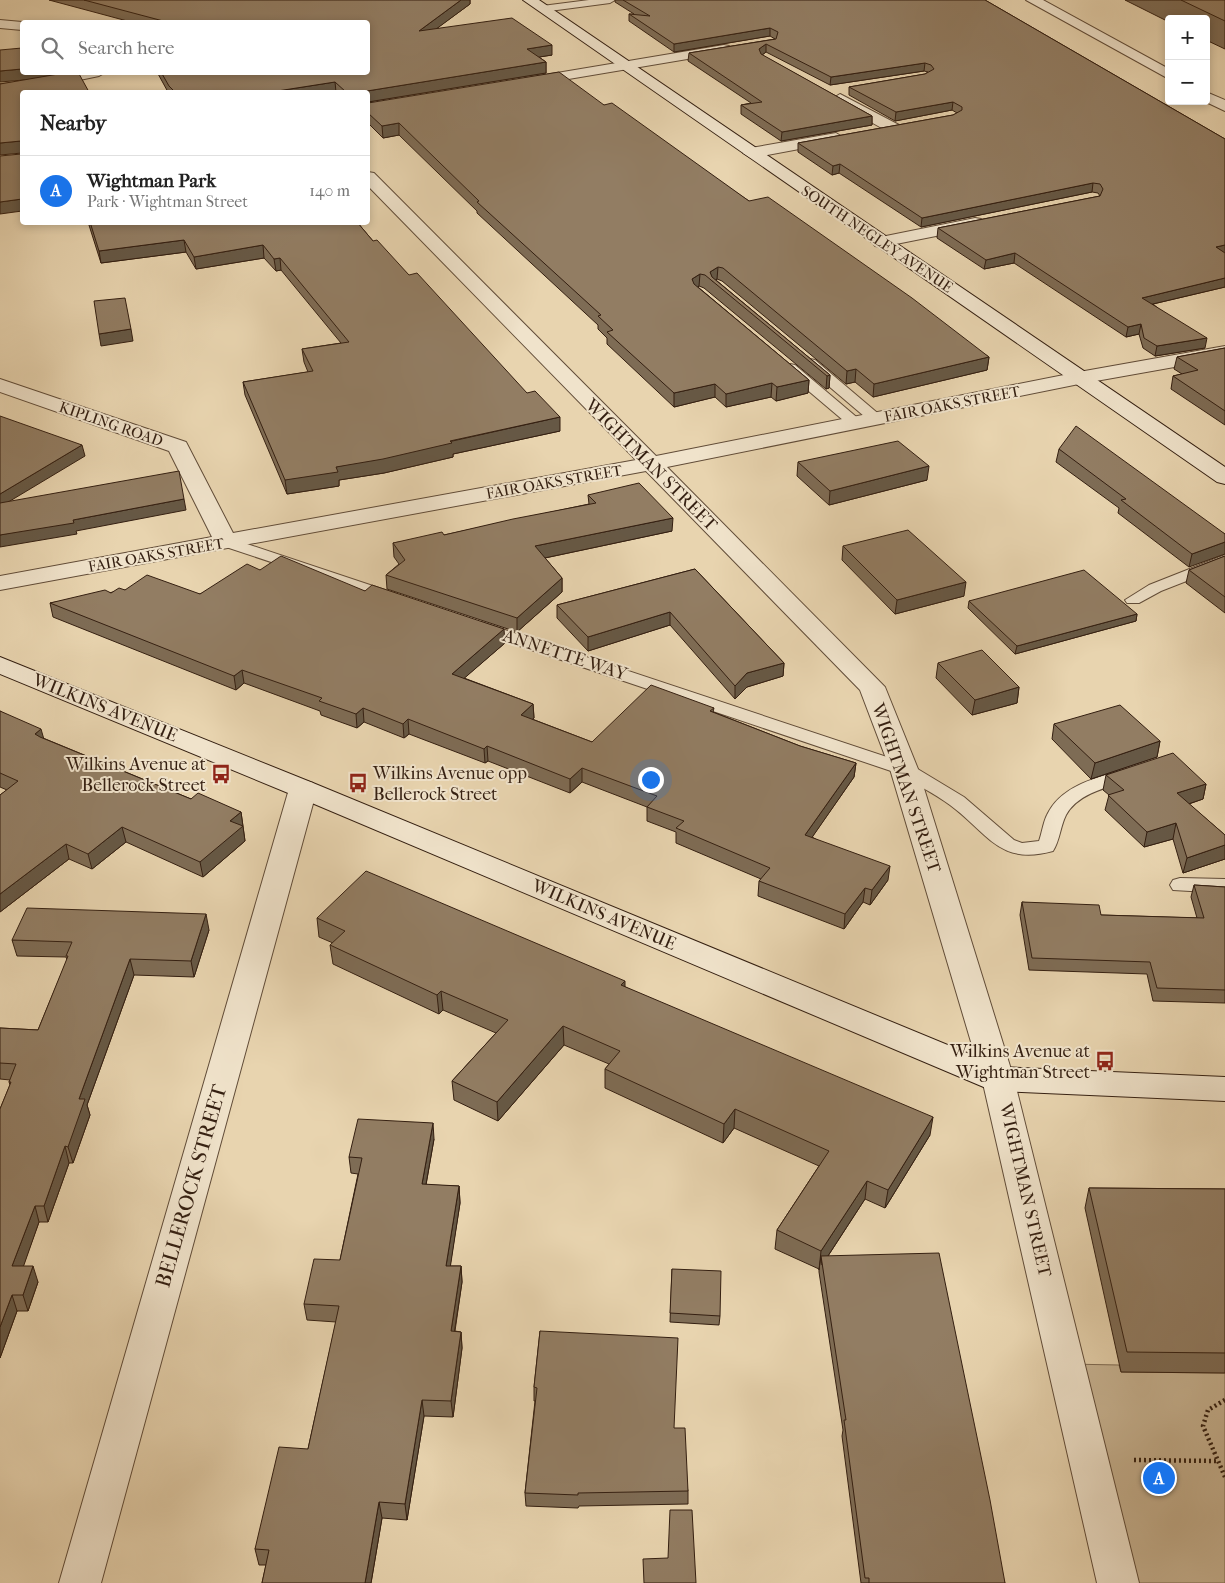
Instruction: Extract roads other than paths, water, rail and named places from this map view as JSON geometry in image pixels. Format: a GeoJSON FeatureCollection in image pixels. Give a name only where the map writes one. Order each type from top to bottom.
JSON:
{"type":"FeatureCollection","features":[{"type":"Feature","properties":{"kind":"street","name":"SOUTH NEGLEY AVENUE"},"geometry":{"type":"LineString","coordinates":[[530,0],[1225,477]]}},
{"type":"Feature","properties":{"kind":"street"},"geometry":{"type":"LineString","coordinates":[[1033,0],[1165,73]]}},
{"type":"Feature","properties":{"kind":"street"},"geometry":{"type":"LineString","coordinates":[[0,24],[20,26]]}},
{"type":"Feature","properties":{"kind":"street"},"geometry":{"type":"LineString","coordinates":[[510,85],[737,47]]}},
{"type":"Feature","properties":{"kind":"street"},"geometry":{"type":"LineString","coordinates":[[0,89],[82,75]]}},
{"type":"Feature","properties":{"kind":"street"},"geometry":{"type":"LineString","coordinates":[[857,88],[828,92],[894,128]]}},
{"type":"Feature","properties":{"kind":"street"},"geometry":{"type":"LineString","coordinates":[[1210,98],[1225,106]]}},
{"type":"Feature","properties":{"kind":"street"},"geometry":{"type":"LineString","coordinates":[[751,153],[913,125]]}},
{"type":"Feature","properties":{"kind":"street","name":"WIGHTMAN STREET"},"geometry":{"type":"LineString","coordinates":[[370,179],[872,687],[904,768],[998,1079],[1118,1583]]}},
{"type":"Feature","properties":{"kind":"street"},"geometry":{"type":"LineString","coordinates":[[881,242],[996,218]]}},
{"type":"Feature","properties":{"kind":"street","name":"FAIR OAKS STREET"},"geometry":{"type":"LineString","coordinates":[[0,583],[650,464],[1080,378],[1225,352]]}},
{"type":"Feature","properties":{"kind":"street","name":"KIPLING ROAD"},"geometry":{"type":"LineString","coordinates":[[0,385],[178,447],[226,542]]}},
{"type":"Feature","properties":{"kind":"street","name":"WILKINS AVENUE"},"geometry":{"type":"LineString","coordinates":[[0,666],[303,789],[998,1079],[1225,1089]]}},
{"type":"Feature","properties":{"kind":"street","name":"BELLEROCK STREET"},"geometry":{"type":"LineString","coordinates":[[80,1583],[303,789]]}},
{"type":"Feature","properties":{"kind":"lane"},"geometry":{"type":"LineString","coordinates":[[542,9],[610,0]]}},
{"type":"Feature","properties":{"kind":"lane"},"geometry":{"type":"LineString","coordinates":[[800,355],[866,421]]}},
{"type":"Feature","properties":{"kind":"lane"},"geometry":{"type":"LineString","coordinates":[[781,360],[866,421]]}},
{"type":"Feature","properties":{"kind":"lane"},"geometry":{"type":"LineString","coordinates":[[226,542],[408,603]]}},
{"type":"Feature","properties":{"kind":"lane"},"geometry":{"type":"LineString","coordinates":[[1133,600],[1155,588],[1225,560]]}},
{"type":"Feature","properties":{"kind":"lane","name":"ANNETTE WAY"},"geometry":{"type":"LineString","coordinates":[[464,622],[904,768],[957,801],[1007,846],[1022,849],[1046,847],[1052,836],[1057,814],[1066,801],[1082,792],[1144,770]]}},
{"type":"Feature","properties":{"kind":"lane"},"geometry":{"type":"LineString","coordinates":[[1180,885],[1225,886]]}},
{"type":"Feature","properties":{"kind":"place","name":"Wilkins Avenue at Bellerock Street"},"geometry":{"type":"Point","coordinates":[221,774]}},
{"type":"Feature","properties":{"kind":"place","name":"Wilkins Avenue opp Bellerock Street"},"geometry":{"type":"Point","coordinates":[358,783]}},
{"type":"Feature","properties":{"kind":"place","name":"Wilkins Avenue at Wightman Street"},"geometry":{"type":"Point","coordinates":[1105,1061]}},
{"type":"Feature","properties":{"kind":"place","name":"Wightman Park"},"geometry":{"type":"Point","coordinates":[1159,1478]}}]}
